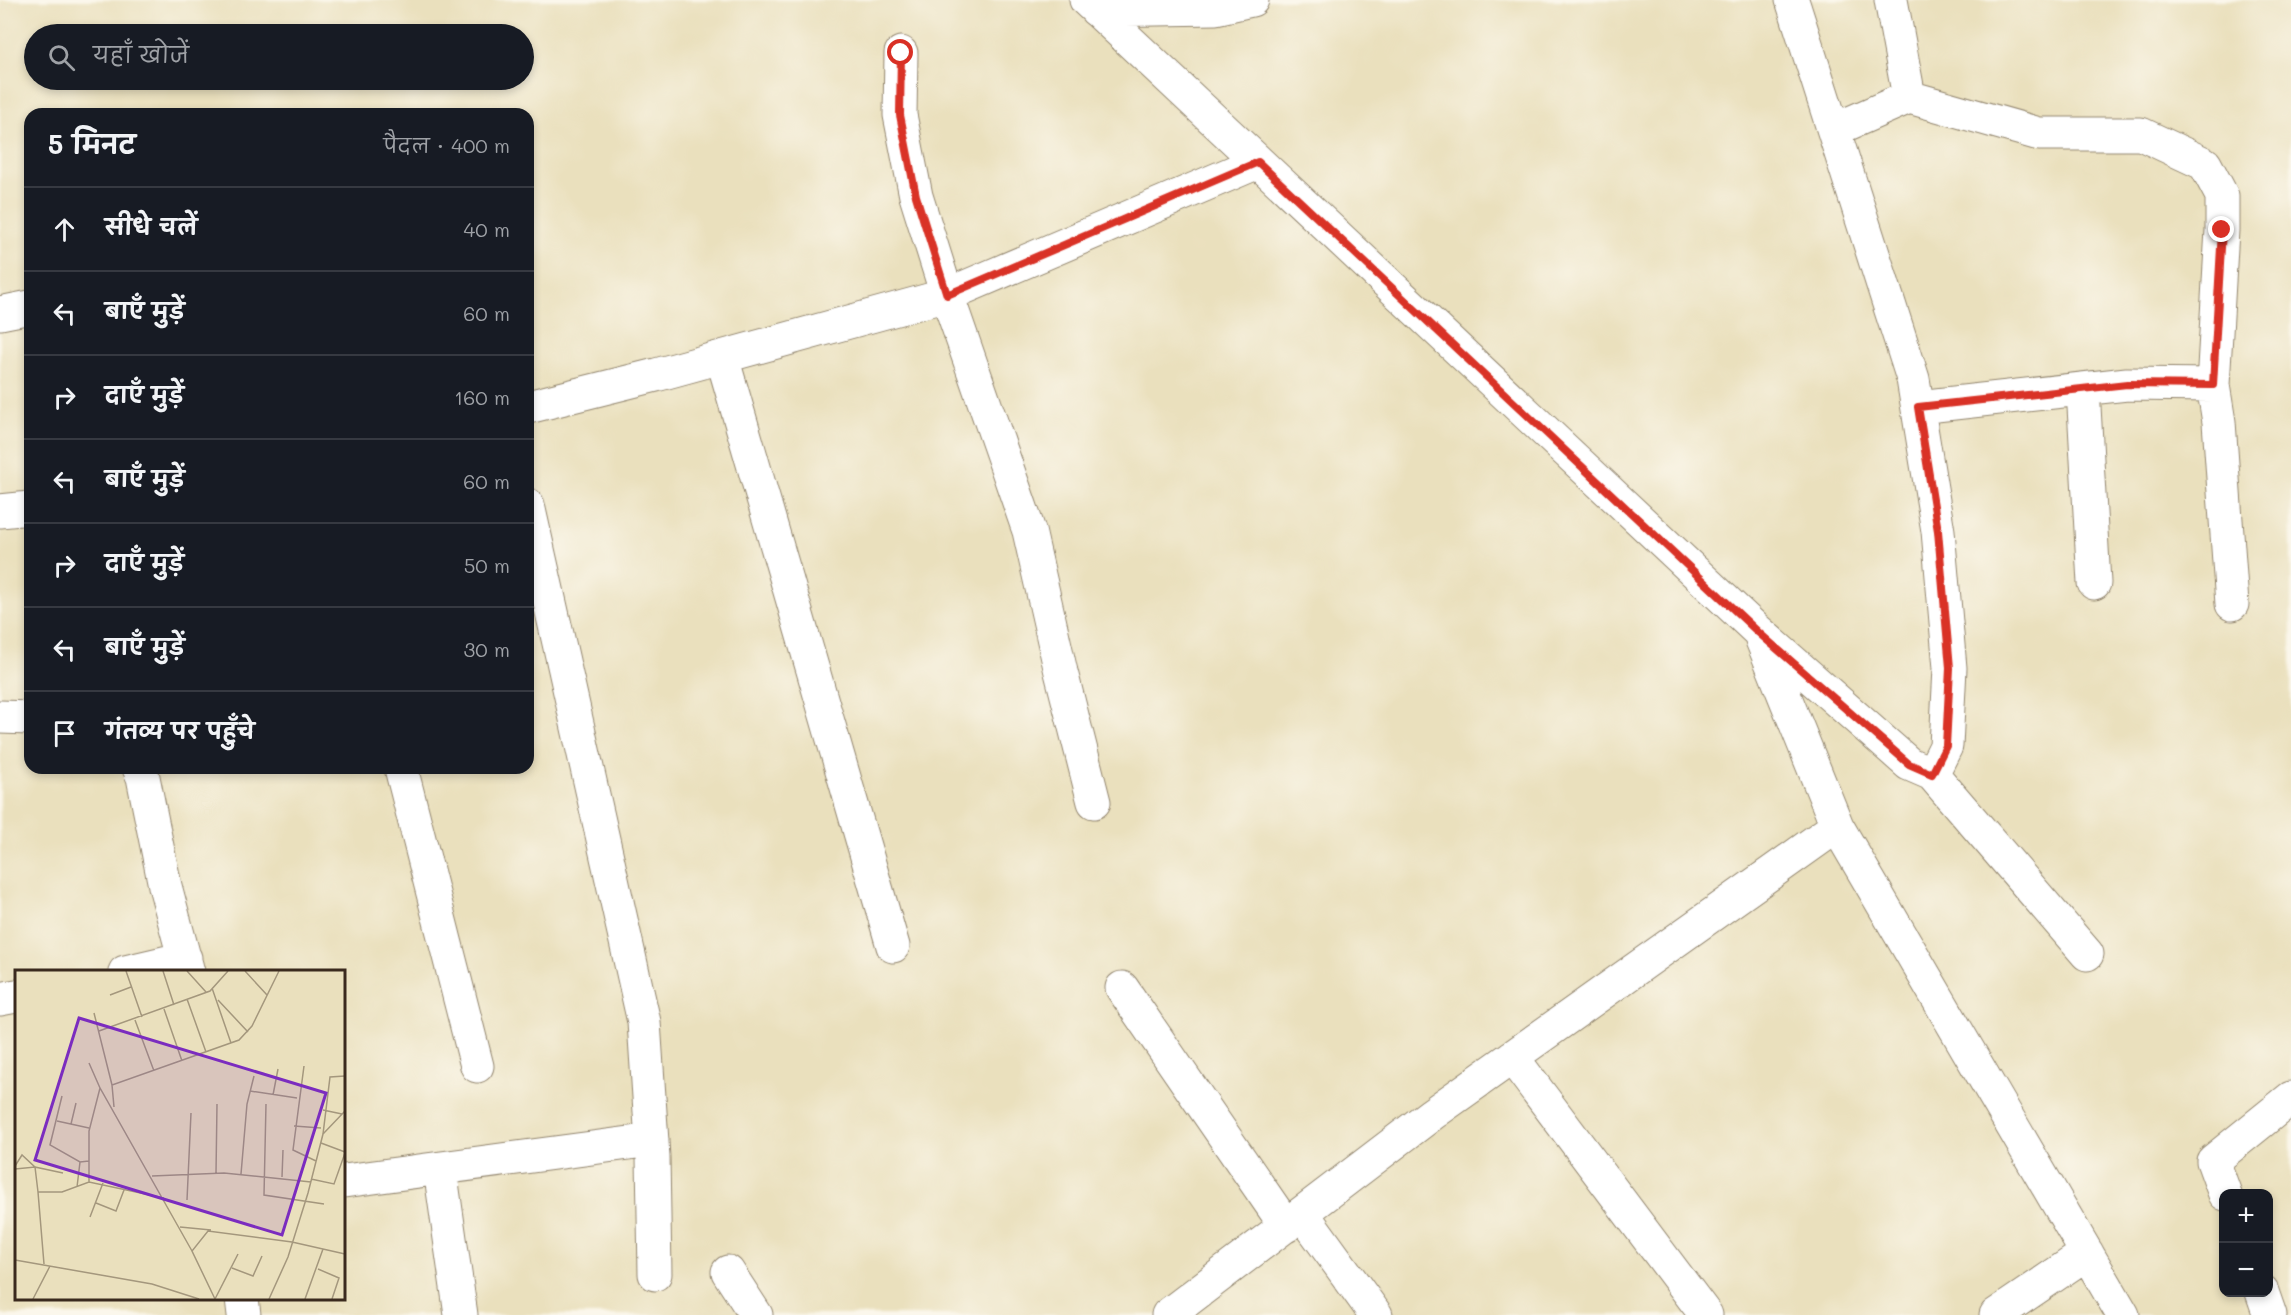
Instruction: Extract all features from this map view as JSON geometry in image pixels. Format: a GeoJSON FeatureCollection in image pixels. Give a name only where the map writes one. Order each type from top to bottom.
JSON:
{"type":"FeatureCollection","features":[{"type":"Feature","properties":{"kind":"street"},"geometry":{"type":"LineString","coordinates":[[1091,5],[1216,8],[1252,0]]}},
{"type":"Feature","properties":{"kind":"street"},"geometry":{"type":"LineString","coordinates":[[1792,0],[1913,379],[1938,531],[1950,668],[1946,746],[1932,774]]}},
{"type":"Feature","properties":{"kind":"street"},"geometry":{"type":"LineString","coordinates":[[1891,0],[1909,97]]}},
{"type":"Feature","properties":{"kind":"street"},"geometry":{"type":"LineString","coordinates":[[1091,5],[1759,633],[1909,764],[1932,774],[2087,954]]}},
{"type":"Feature","properties":{"kind":"street"},"geometry":{"type":"LineString","coordinates":[[901,53],[900,115],[916,196],[947,295],[1029,531],[1094,802]]}},
{"type":"Feature","properties":{"kind":"street"},"geometry":{"type":"LineString","coordinates":[[1834,130],[1909,97],[2039,134],[2141,134],[2205,164],[2222,196],[2213,385],[2219,422],[2232,604]]}},
{"type":"Feature","properties":{"kind":"street"},"geometry":{"type":"LineString","coordinates":[[534,405],[947,295],[1258,162]]}},
{"type":"Feature","properties":{"kind":"street"},"geometry":{"type":"LineString","coordinates":[[0,312],[24,308]]}},
{"type":"Feature","properties":{"kind":"street"},"geometry":{"type":"LineString","coordinates":[[722,357],[893,946]]}},
{"type":"Feature","properties":{"kind":"street"},"geometry":{"type":"LineString","coordinates":[[1918,407],[2127,384],[2213,385]]}},
{"type":"Feature","properties":{"kind":"street"},"geometry":{"type":"LineString","coordinates":[[2083,389],[2094,583]]}},
{"type":"Feature","properties":{"kind":"street"},"geometry":{"type":"LineString","coordinates":[[0,511],[24,509]]}},
{"type":"Feature","properties":{"kind":"street"},"geometry":{"type":"LineString","coordinates":[[534,532],[644,1022],[652,1140],[655,1274]]}},
{"type":"Feature","properties":{"kind":"street"},"geometry":{"type":"LineString","coordinates":[[1759,633],[1837,826],[2123,1315]]}},
{"type":"Feature","properties":{"kind":"street"},"geometry":{"type":"LineString","coordinates":[[0,717],[24,717]]}},
{"type":"Feature","properties":{"kind":"street"},"geometry":{"type":"LineString","coordinates":[[140,774],[165,886],[186,965],[142,970]]}},
{"type":"Feature","properties":{"kind":"street"},"geometry":{"type":"LineString","coordinates":[[403,774],[477,1066]]}},
{"type":"Feature","properties":{"kind":"street"},"geometry":{"type":"LineString","coordinates":[[1168,1315],[1432,1114],[1837,826]]}},
{"type":"Feature","properties":{"kind":"street"},"geometry":{"type":"LineString","coordinates":[[1122,988],[1294,1219],[1376,1315]]}},
{"type":"Feature","properties":{"kind":"street"},"geometry":{"type":"LineString","coordinates":[[0,999],[15,996]]}},
{"type":"Feature","properties":{"kind":"street"},"geometry":{"type":"LineString","coordinates":[[1512,1057],[1706,1315]]}},
{"type":"Feature","properties":{"kind":"street"},"geometry":{"type":"LineString","coordinates":[[2223,1189],[2213,1161],[2291,1098]]}},
{"type":"Feature","properties":{"kind":"street"},"geometry":{"type":"LineString","coordinates":[[345,1181],[652,1140]]}},
{"type":"Feature","properties":{"kind":"street"},"geometry":{"type":"LineString","coordinates":[[440,1169],[460,1315]]}},
{"type":"Feature","properties":{"kind":"street"},"geometry":{"type":"LineString","coordinates":[[1996,1315],[2087,1253]]}},
{"type":"Feature","properties":{"kind":"street"},"geometry":{"type":"LineString","coordinates":[[728,1272],[756,1315]]}},
{"type":"Feature","properties":{"kind":"street"},"geometry":{"type":"LineString","coordinates":[[2263,1297],[2270,1315]]}},
{"type":"Feature","properties":{"kind":"street"},"geometry":{"type":"LineString","coordinates":[[242,1300],[244,1315]]}},
{"type":"Feature","properties":{"kind":"route"},"geometry":{"type":"LineString","coordinates":[[901,53],[900,115],[916,196],[947,295],[1258,162],[1759,633],[1909,764],[1932,774],[1946,746],[1950,668],[1938,531],[1918,407],[2127,384],[2213,385],[2222,230]]}}]}
